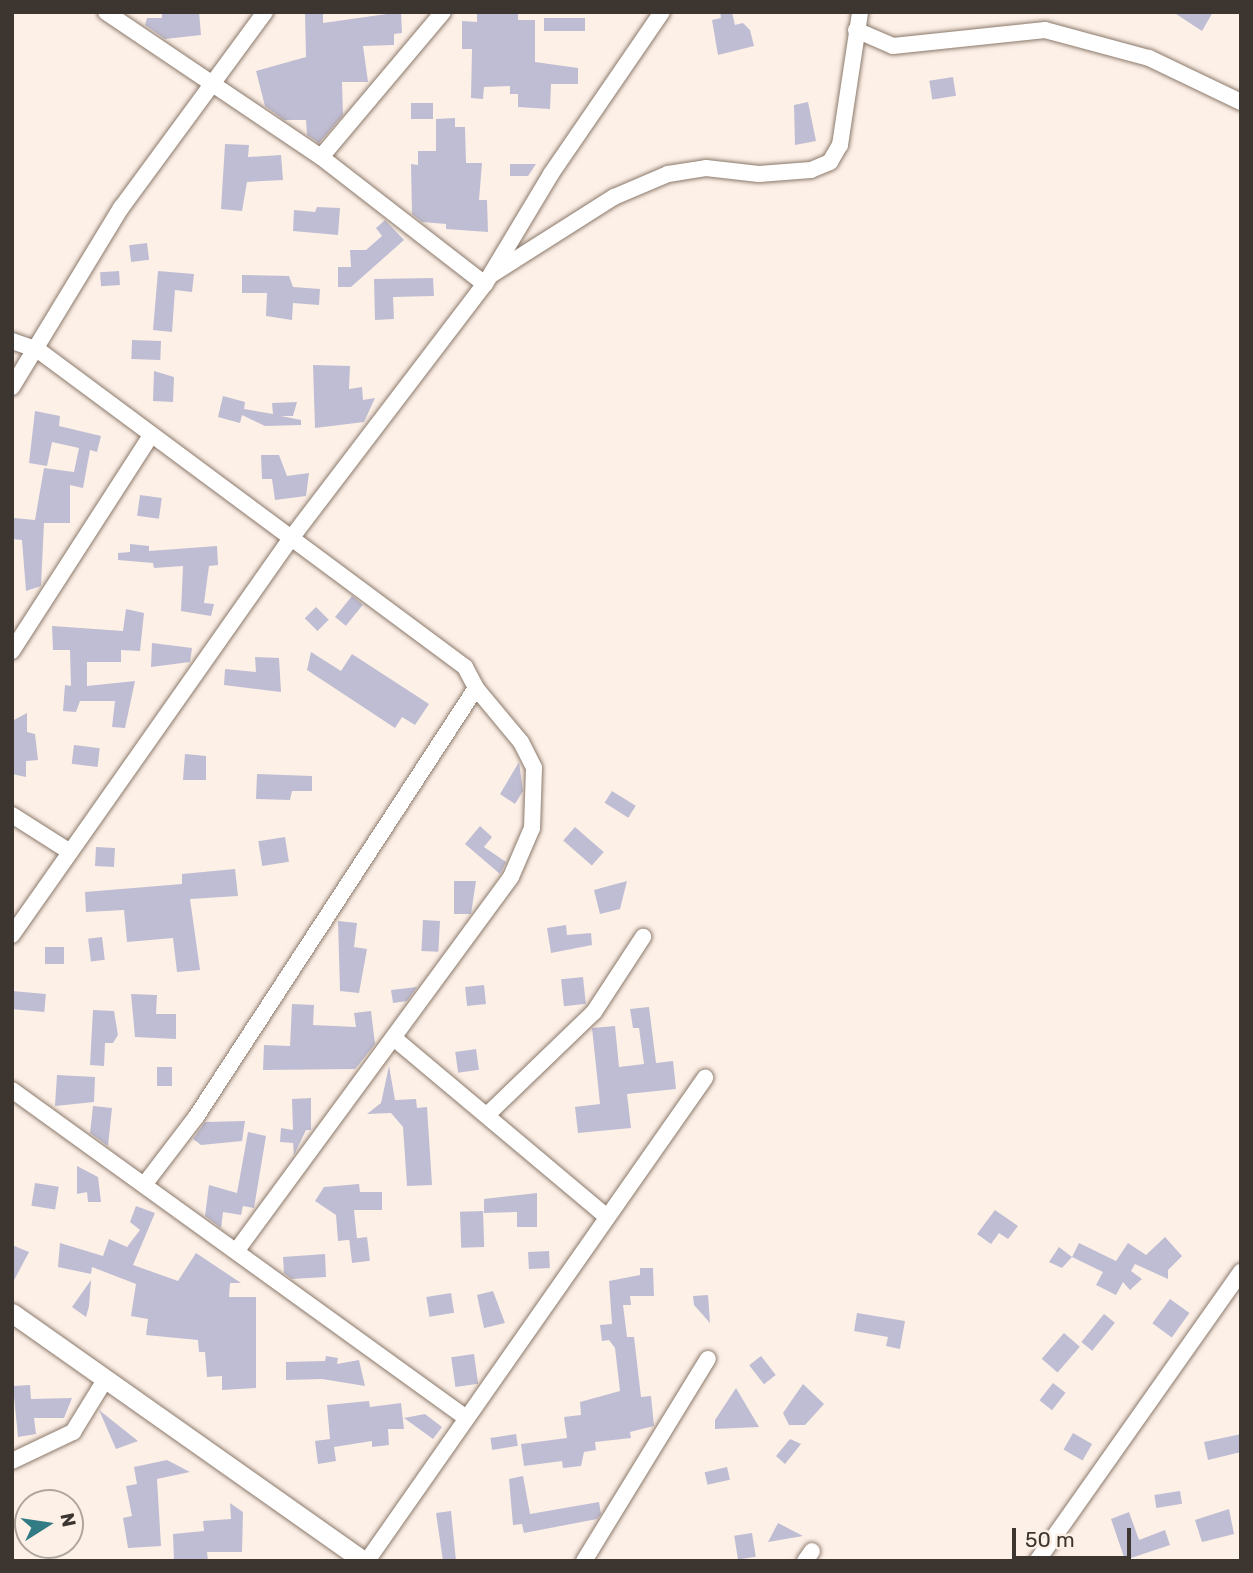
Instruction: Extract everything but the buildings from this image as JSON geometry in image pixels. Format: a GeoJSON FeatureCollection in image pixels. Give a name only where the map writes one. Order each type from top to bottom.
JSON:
{"type":"FeatureCollection","features":[{"type":"Feature","properties":{"kind":"street"},"geometry":{"type":"LineString","coordinates":[[106,12],[321,158],[487,280]]}},
{"type":"Feature","properties":{"kind":"street"},"geometry":{"type":"LineString","coordinates":[[12,387],[38,350],[121,208],[265,12]]}},
{"type":"Feature","properties":{"kind":"street"},"geometry":{"type":"LineString","coordinates":[[321,158],[443,12]]}},
{"type":"Feature","properties":{"kind":"street"},"geometry":{"type":"LineString","coordinates":[[12,935],[292,537],[487,280],[551,174],[662,12]]}},
{"type":"Feature","properties":{"kind":"street"},"geometry":{"type":"LineString","coordinates":[[487,280],[614,197],[668,174],[706,168],[759,174],[811,170],[830,162],[840,145],[860,12]]}},
{"type":"Feature","properties":{"kind":"street"},"geometry":{"type":"LineString","coordinates":[[856,30],[894,46],[1045,30],[1149,58],[1241,102]]}},
{"type":"Feature","properties":{"kind":"street"},"geometry":{"type":"LineString","coordinates":[[12,341],[38,350],[465,667],[475,688],[522,742],[534,768],[532,828],[511,877],[395,1040],[237,1250]]}},
{"type":"Feature","properties":{"kind":"street"},"geometry":{"type":"LineString","coordinates":[[12,651],[151,435]]}},
{"type":"Feature","properties":{"kind":"street"},"geometry":{"type":"LineString","coordinates":[[144,1185],[196,1117],[475,688]]}},
{"type":"Feature","properties":{"kind":"street"},"geometry":{"type":"LineString","coordinates":[[12,816],[70,852]]}},
{"type":"Feature","properties":{"kind":"street"},"geometry":{"type":"LineString","coordinates":[[488,1114],[594,1012],[643,937]]}},
{"type":"Feature","properties":{"kind":"street"},"geometry":{"type":"LineString","coordinates":[[395,1040],[488,1114],[607,1217]]}},
{"type":"Feature","properties":{"kind":"street"},"geometry":{"type":"LineString","coordinates":[[12,1313],[365,1561],[705,1078]]}},
{"type":"Feature","properties":{"kind":"street"},"geometry":{"type":"LineString","coordinates":[[12,1090],[237,1250],[465,1418]]}},
{"type":"Feature","properties":{"kind":"street"},"geometry":{"type":"LineString","coordinates":[[1037,1561],[1241,1272]]}},
{"type":"Feature","properties":{"kind":"street"},"geometry":{"type":"LineString","coordinates":[[584,1561],[708,1359]]}},
{"type":"Feature","properties":{"kind":"street"},"geometry":{"type":"LineString","coordinates":[[12,1461],[73,1432],[105,1380]]}}]}
